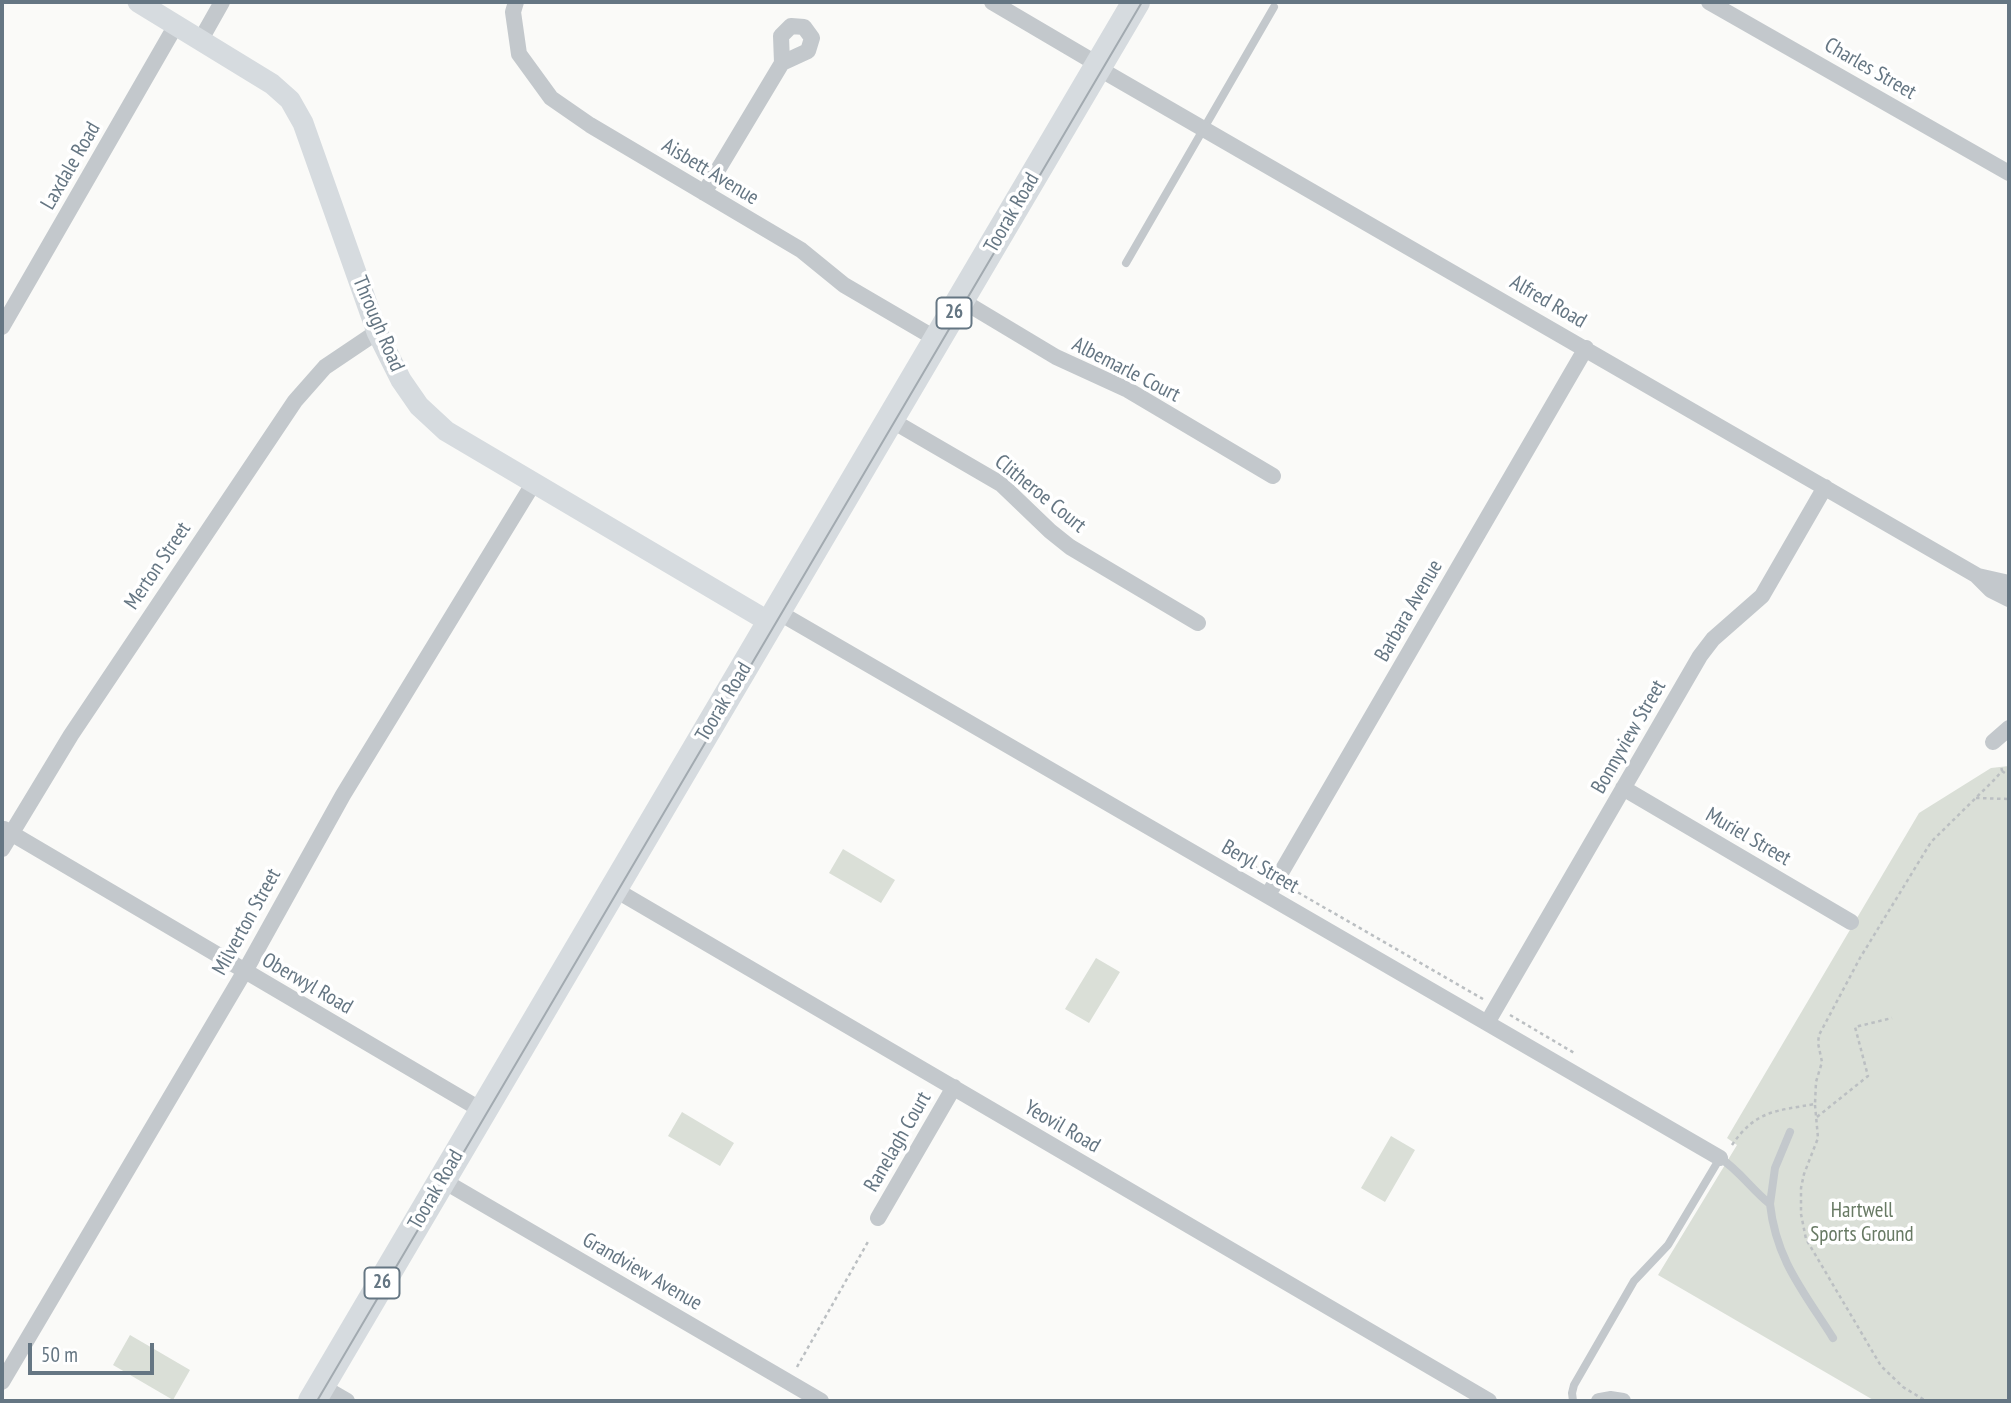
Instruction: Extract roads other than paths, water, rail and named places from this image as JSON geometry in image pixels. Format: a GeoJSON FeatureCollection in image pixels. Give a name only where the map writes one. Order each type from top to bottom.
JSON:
{"type":"FeatureCollection","features":[{"type":"Feature","properties":{"kind":"highway","name":"Toorak Road"},"geometry":{"type":"LineString","coordinates":[[316,1393],[1136,2]]}},
{"type":"Feature","properties":{"kind":"street","name":"Through Road"},"geometry":{"type":"LineString","coordinates":[[138,2],[272,84],[290,100],[303,122],[377,332],[401,380],[419,406],[446,431],[533,484],[774,618]]}},
{"type":"Feature","properties":{"kind":"street"},"geometry":{"type":"LineString","coordinates":[[200,41],[222,2]]}},
{"type":"Feature","properties":{"kind":"street","name":"Aisbett Avenue"},"geometry":{"type":"LineString","coordinates":[[516,2],[513,12],[519,54],[551,98],[590,125],[801,250],[844,285],[938,340]]}},
{"type":"Feature","properties":{"kind":"street","name":"Alfred Road"},"geometry":{"type":"LineString","coordinates":[[992,2],[1204,128],[1976,575],[1991,590],[2009,598]]}},
{"type":"Feature","properties":{"kind":"street","name":"Charles Street"},"geometry":{"type":"LineString","coordinates":[[1709,2],[2009,173]]}},
{"type":"Feature","properties":{"kind":"street","name":"Laxdale Road"},"geometry":{"type":"LineString","coordinates":[[2,327],[176,25]]}},
{"type":"Feature","properties":{"kind":"street"},"geometry":{"type":"LineString","coordinates":[[704,193],[782,63]]}},
{"type":"Feature","properties":{"kind":"street","name":"Albemarle Court"},"geometry":{"type":"LineString","coordinates":[[961,300],[1056,357],[1128,390],[1273,476]]}},
{"type":"Feature","properties":{"kind":"street","name":"Merton Street"},"geometry":{"type":"LineString","coordinates":[[2,849],[6,831],[295,401],[325,367],[377,332]]}},
{"type":"Feature","properties":{"kind":"street","name":"Barbara Avenue"},"geometry":{"type":"LineString","coordinates":[[1268,895],[1586,348]]}},
{"type":"Feature","properties":{"kind":"street","name":"Clitheroe Court"},"geometry":{"type":"LineString","coordinates":[[891,420],[1001,484],[1059,539],[1198,623]]}},
{"type":"Feature","properties":{"kind":"street","name":"Milverton Street"},"geometry":{"type":"LineString","coordinates":[[2,1382],[244,971],[343,795],[533,484]]}},
{"type":"Feature","properties":{"kind":"street","name":"Bonnyview Street"},"geometry":{"type":"LineString","coordinates":[[1487,1023],[1700,656],[1713,639],[1762,596],[1825,487]]}},
{"type":"Feature","properties":{"kind":"street","name":"Alfred Road"},"geometry":{"type":"LineString","coordinates":[[1976,575],[2009,583]]}},
{"type":"Feature","properties":{"kind":"street","name":"Beryl Street"},"geometry":{"type":"LineString","coordinates":[[774,618],[1268,895],[1487,1023],[1726,1152]]}},
{"type":"Feature","properties":{"kind":"street"},"geometry":{"type":"LineString","coordinates":[[1993,742],[2009,728]]}},
{"type":"Feature","properties":{"kind":"street","name":"Muriel Street"},"geometry":{"type":"LineString","coordinates":[[1623,788],[1852,922]]}},
{"type":"Feature","properties":{"kind":"street","name":"Oberwyl Road"},"geometry":{"type":"LineString","coordinates":[[6,831],[483,1111]]}},
{"type":"Feature","properties":{"kind":"street","name":"Yeovil Road"},"geometry":{"type":"LineString","coordinates":[[614,889],[1489,1401]]}},
{"type":"Feature","properties":{"kind":"street","name":"Ranelagh Court"},"geometry":{"type":"LineString","coordinates":[[877,1218],[954,1087]]}},
{"type":"Feature","properties":{"kind":"street","name":"Grandview Avenue"},"geometry":{"type":"LineString","coordinates":[[442,1180],[821,1401]]}},
{"type":"Feature","properties":{"kind":"street"},"geometry":{"type":"LineString","coordinates":[[316,1393],[347,1401]]}},
{"type":"Feature","properties":{"kind":"street"},"geometry":{"type":"LineString","coordinates":[[1599,1401],[1623,1401]]}},
{"type":"Feature","properties":{"kind":"lane"},"geometry":{"type":"LineString","coordinates":[[1126,263],[1274,7]]}},
{"type":"Feature","properties":{"kind":"lane"},"geometry":{"type":"LineString","coordinates":[[1790,1132],[1775,1168],[1770,1204],[1772,1227],[1785,1262],[1833,1338]]}},
{"type":"Feature","properties":{"kind":"lane"},"geometry":{"type":"LineString","coordinates":[[1726,1152],[1729,1164],[1770,1204]]}},
{"type":"Feature","properties":{"kind":"lane"},"geometry":{"type":"LineString","coordinates":[[1573,1401],[1574,1385],[1634,1281],[1668,1245],[1726,1152]]}},
{"type":"Feature","properties":{"kind":"tram line"},"geometry":{"type":"LineString","coordinates":[[317,1401],[1142,2]]}},
{"type":"Feature","properties":{"kind":"park label","name":"Hartwell Sports Ground"},"geometry":{"type":"Point","coordinates":[1862,1223]}}]}
